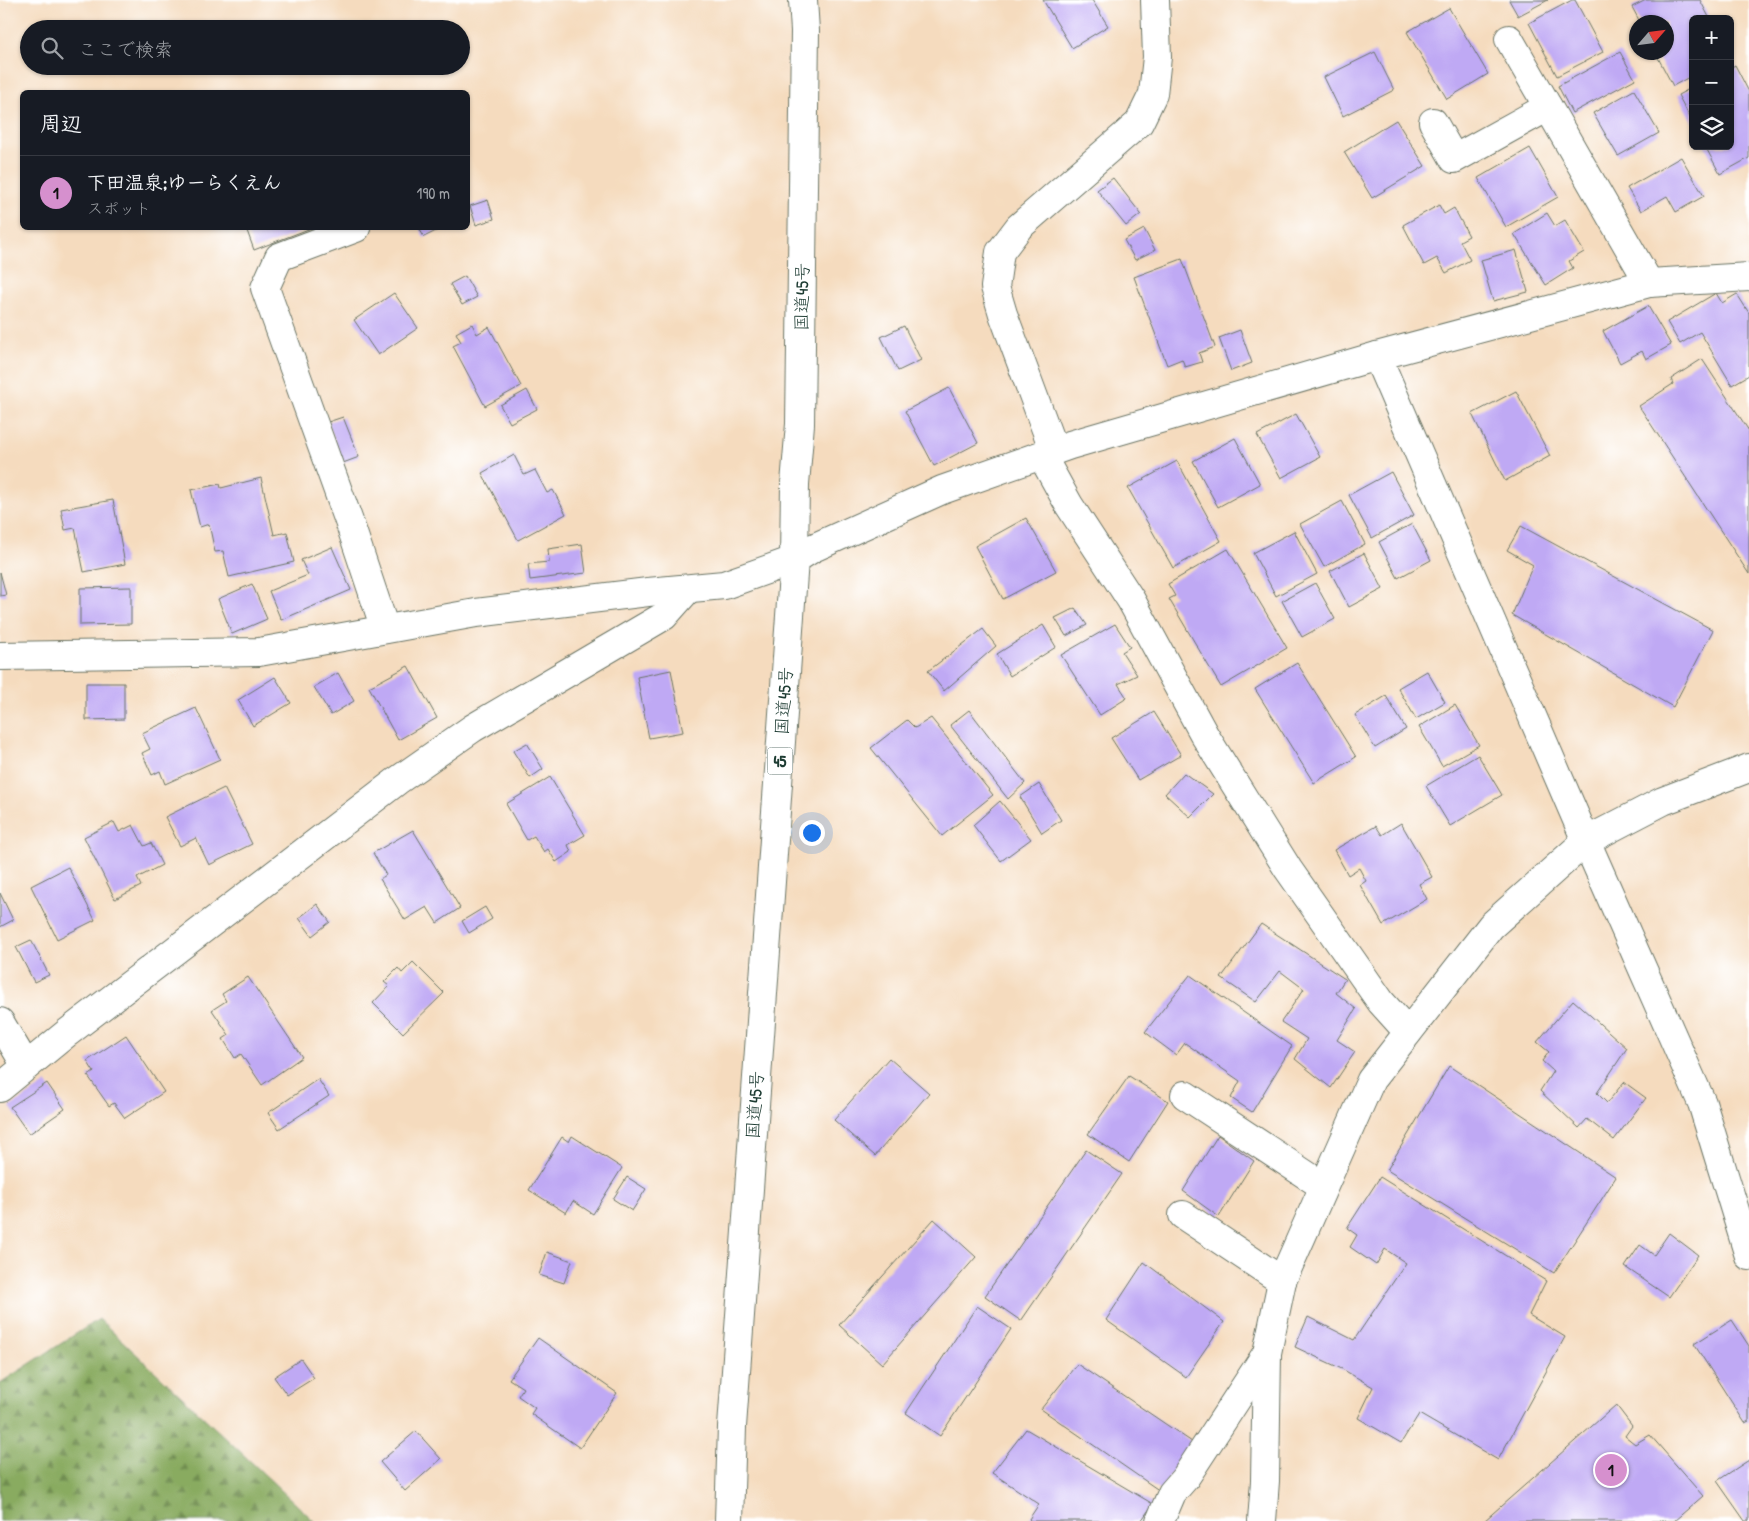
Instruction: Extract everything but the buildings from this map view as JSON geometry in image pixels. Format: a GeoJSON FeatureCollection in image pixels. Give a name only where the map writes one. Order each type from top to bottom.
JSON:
{"type":"FeatureCollection","features":[{"type":"Feature","properties":{"kind":"main road","name":"国道45号"},"geometry":{"type":"LineString","coordinates":[[730,1521],[732,1427],[794,560],[795,484],[800,424],[803,0]]}},
{"type":"Feature","properties":{"kind":"main road"},"geometry":{"type":"LineString","coordinates":[[1155,0],[1157,57],[1153,94],[1139,123],[1018,227],[1000,252],[995,287],[1048,454],[1069,505],[1131,600],[1205,736],[1288,869],[1381,1002],[1408,1032]]}},
{"type":"Feature","properties":{"kind":"main road"},"geometry":{"type":"LineString","coordinates":[[1509,39],[1649,283]]}},
{"type":"Feature","properties":{"kind":"main road"},"geometry":{"type":"LineString","coordinates":[[1434,122],[1454,159],[1548,107]]}},
{"type":"Feature","properties":{"kind":"main road"},"geometry":{"type":"LineString","coordinates":[[351,230],[279,257],[265,288],[350,527],[384,629]]}},
{"type":"Feature","properties":{"kind":"main road"},"geometry":{"type":"LineString","coordinates":[[0,656],[258,652],[476,613],[648,592],[724,585],[794,560],[813,548],[942,490],[1070,445],[1377,356],[1649,283],[1749,277]]}},
{"type":"Feature","properties":{"kind":"main road"},"geometry":{"type":"LineString","coordinates":[[1377,356],[1586,841],[1702,1103],[1749,1256]]}},
{"type":"Feature","properties":{"kind":"main road"},"geometry":{"type":"LineString","coordinates":[[0,1088],[67,1033],[397,781],[472,728],[664,616],[688,589]]}},
{"type":"Feature","properties":{"kind":"main road"},"geometry":{"type":"LineString","coordinates":[[1262,1521],[1266,1454],[1267,1352],[1282,1281],[1371,1080],[1490,926],[1586,841],[1663,801],[1749,768]]}},
{"type":"Feature","properties":{"kind":"main road"},"geometry":{"type":"LineString","coordinates":[[0,1022],[26,1066]]}},
{"type":"Feature","properties":{"kind":"main road"},"geometry":{"type":"LineString","coordinates":[[1185,1095],[1323,1186]]}},
{"type":"Feature","properties":{"kind":"main road"},"geometry":{"type":"LineString","coordinates":[[1182,1215],[1282,1281]]}},
{"type":"Feature","properties":{"kind":"main road"},"geometry":{"type":"LineString","coordinates":[[1160,1521],[1172,1493],[1185,1478],[1267,1352]]}},
{"type":"Feature","properties":{"kind":"green space"},"geometry":{"type":"Polygon","coordinates":[[[99,1319],[314,1521],[0,1521],[0,1383],[99,1319]]]}},
{"type":"Feature","properties":{"kind":"place","name":"下田温泉;ゆーらくえん"},"geometry":{"type":"Point","coordinates":[1611,1470]}}]}
